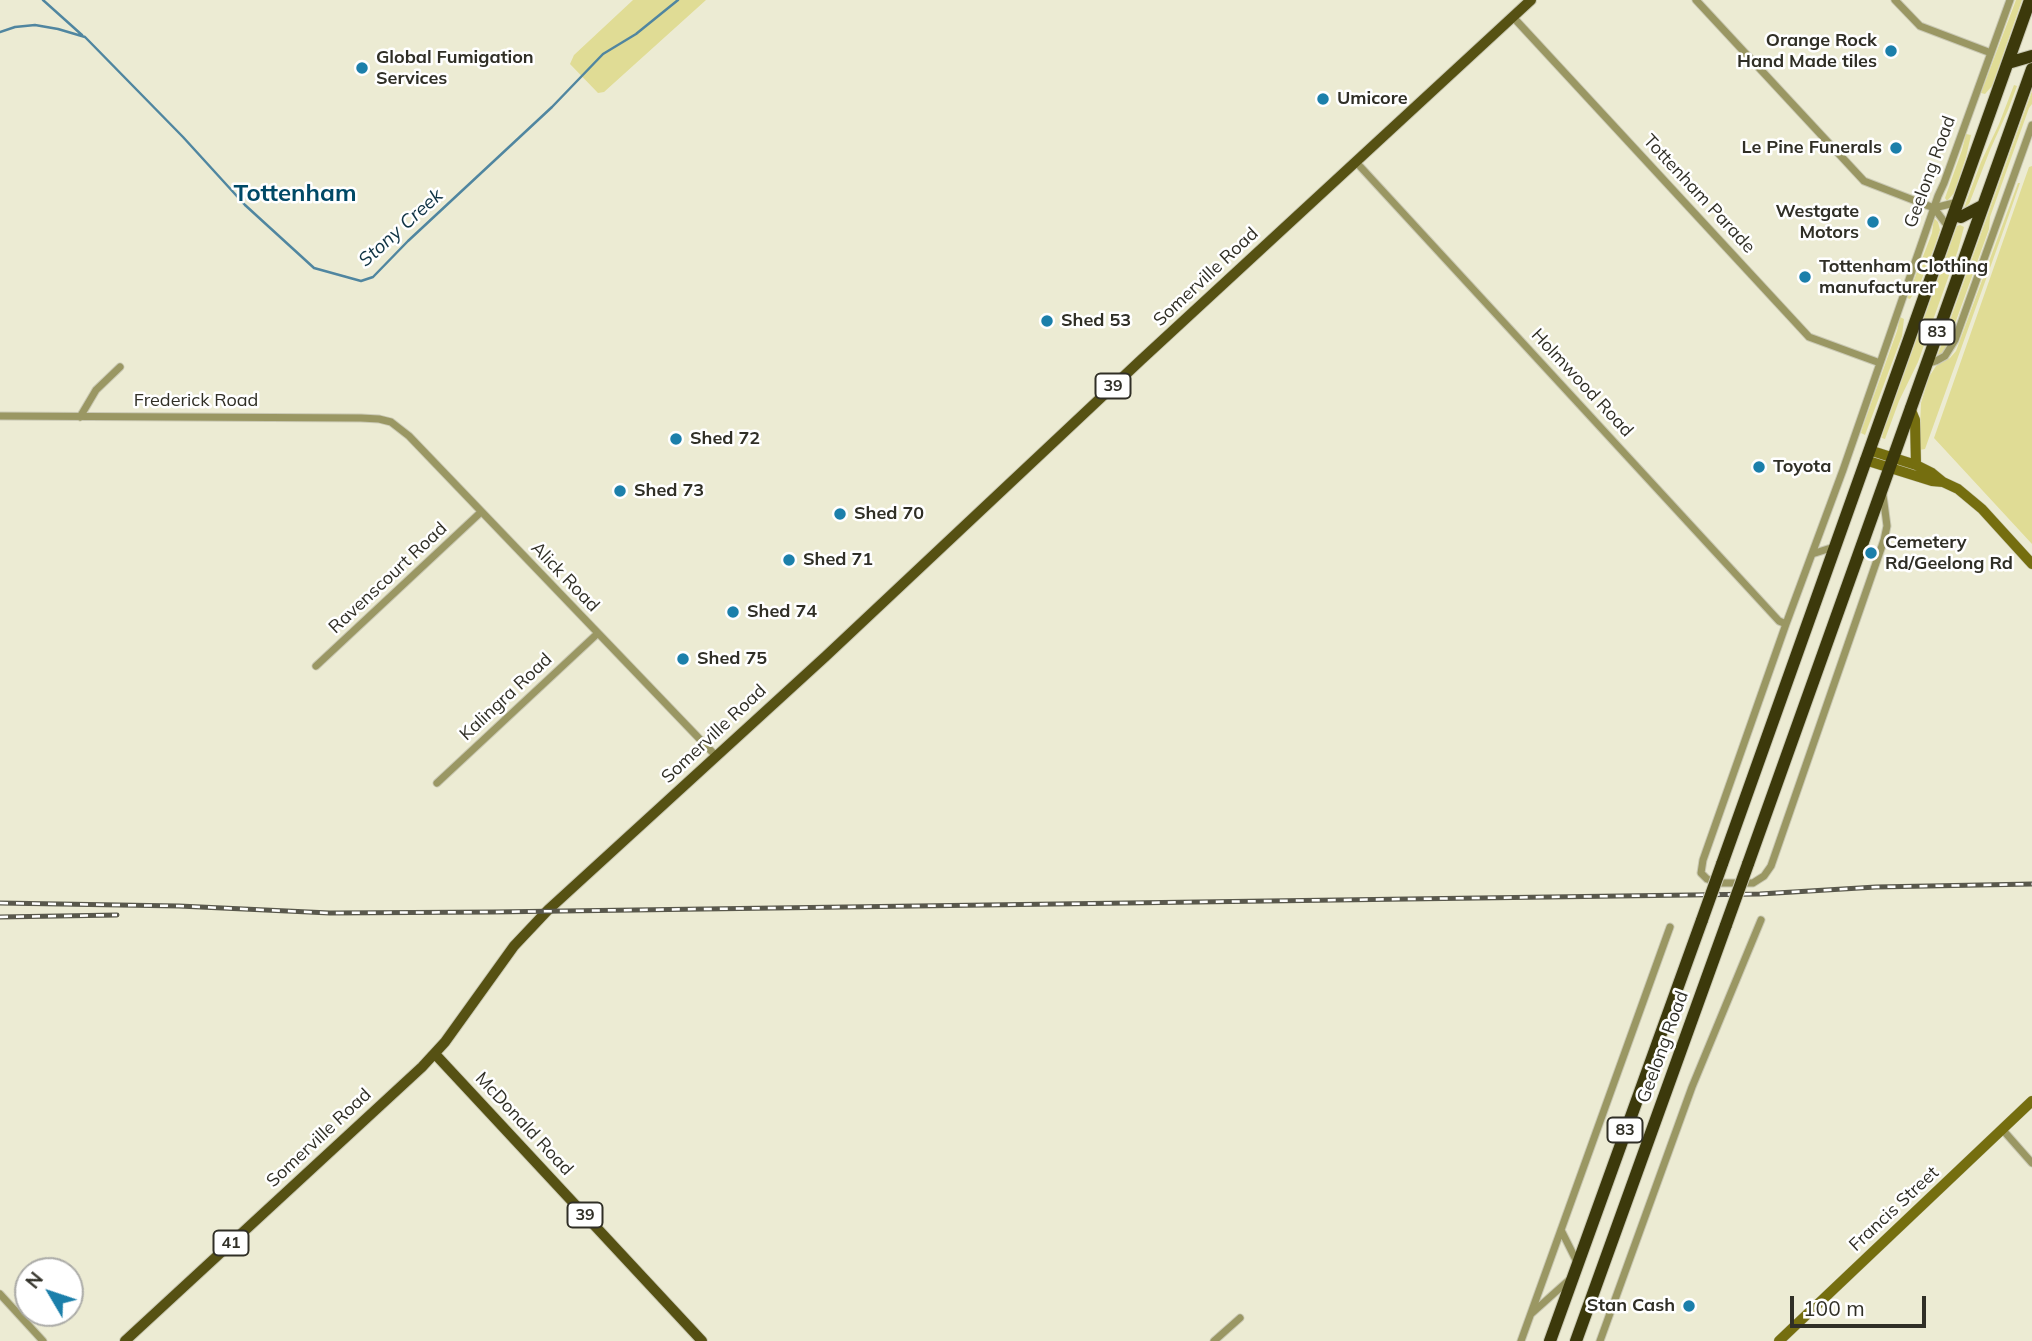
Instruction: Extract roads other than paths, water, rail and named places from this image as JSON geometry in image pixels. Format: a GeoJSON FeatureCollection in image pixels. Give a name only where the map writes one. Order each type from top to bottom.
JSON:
{"type":"FeatureCollection","features":[{"type":"Feature","properties":{"kind":"highway","name":"Geelong Road"},"geometry":{"type":"LineString","coordinates":[[1550,1341],[2031,0]]}},
{"type":"Feature","properties":{"kind":"highway"},"geometry":{"type":"LineString","coordinates":[[2008,63],[2032,56]]}},
{"type":"Feature","properties":{"kind":"highway"},"geometry":{"type":"LineString","coordinates":[[2008,63],[2032,71]]}},
{"type":"Feature","properties":{"kind":"highway","name":"Geelong Road"},"geometry":{"type":"LineString","coordinates":[[1576,1341],[2032,71]]}},
{"type":"Feature","properties":{"kind":"highway"},"geometry":{"type":"LineString","coordinates":[[1951,221],[1982,206]]}},
{"type":"Feature","properties":{"kind":"main road","name":"Somerville Road"},"geometry":{"type":"LineString","coordinates":[[124,1341],[435,1054],[514,946],[542,915],[826,656],[1141,360],[1531,0]]}},
{"type":"Feature","properties":{"kind":"main road"},"geometry":{"type":"LineString","coordinates":[[1910,408],[1915,420],[1916,466]]}},
{"type":"Feature","properties":{"kind":"main road"},"geometry":{"type":"LineString","coordinates":[[1867,455],[1932,481],[1943,482]]}},
{"type":"Feature","properties":{"kind":"main road"},"geometry":{"type":"LineString","coordinates":[[1891,463],[1916,466],[1958,489],[1976,503],[2032,564]]}},
{"type":"Feature","properties":{"kind":"main road","name":"McDonald Road"},"geometry":{"type":"LineString","coordinates":[[435,1054],[702,1341]]}},
{"type":"Feature","properties":{"kind":"main road","name":"Francis Street"},"geometry":{"type":"LineString","coordinates":[[1779,1341],[2032,1101]]}},
{"type":"Feature","properties":{"kind":"street"},"geometry":{"type":"LineString","coordinates":[[1696,0],[1864,181],[1934,208],[1951,221]]}},
{"type":"Feature","properties":{"kind":"street"},"geometry":{"type":"LineString","coordinates":[[1895,0],[1926,29],[1991,53]]}},
{"type":"Feature","properties":{"kind":"street","name":"Geelong Road"},"geometry":{"type":"LineString","coordinates":[[1882,487],[1887,526],[1884,540],[1771,866],[1764,876],[1753,883],[1711,881],[1701,873],[1701,865],[2010,0]]}},
{"type":"Feature","properties":{"kind":"street","name":"Tottenham Parade"},"geometry":{"type":"LineString","coordinates":[[1513,17],[1810,337],[1880,363]]}},
{"type":"Feature","properties":{"kind":"street"},"geometry":{"type":"LineString","coordinates":[[1926,364],[1945,356],[1955,340],[2032,125]]}},
{"type":"Feature","properties":{"kind":"street","name":"Holmwood Road"},"geometry":{"type":"LineString","coordinates":[[1356,162],[1779,621],[1786,624]]}},
{"type":"Feature","properties":{"kind":"street"},"geometry":{"type":"LineString","coordinates":[[1934,208],[1958,202]]}},
{"type":"Feature","properties":{"kind":"street"},"geometry":{"type":"LineString","coordinates":[[80,417],[96,390],[120,368]]}},
{"type":"Feature","properties":{"kind":"street","name":"Frederick Road"},"geometry":{"type":"LineString","coordinates":[[0,416],[361,418],[391,422]]}},
{"type":"Feature","properties":{"kind":"street","name":"Alick Road"},"geometry":{"type":"LineString","coordinates":[[391,422],[409,436],[715,755]]}},
{"type":"Feature","properties":{"kind":"street"},"geometry":{"type":"LineString","coordinates":[[1849,454],[1867,455]]}},
{"type":"Feature","properties":{"kind":"street","name":"Ravenscourt Road"},"geometry":{"type":"LineString","coordinates":[[316,666],[481,512]]}},
{"type":"Feature","properties":{"kind":"street"},"geometry":{"type":"LineString","coordinates":[[1812,554],[1835,547]]}},
{"type":"Feature","properties":{"kind":"street","name":"Kalingra Road"},"geometry":{"type":"LineString","coordinates":[[437,783],[597,634]]}},
{"type":"Feature","properties":{"kind":"street"},"geometry":{"type":"LineString","coordinates":[[1600,1341],[1692,1087],[1761,920]]}},
{"type":"Feature","properties":{"kind":"street","name":"Geelong Road"},"geometry":{"type":"LineString","coordinates":[[1521,1341],[1670,927]]}},
{"type":"Feature","properties":{"kind":"street"},"geometry":{"type":"LineString","coordinates":[[2002,1129],[2032,1163]]}},
{"type":"Feature","properties":{"kind":"street"},"geometry":{"type":"LineString","coordinates":[[1561,1230],[1577,1263]]}},
{"type":"Feature","properties":{"kind":"street","name":"Geelong Road"},"geometry":{"type":"LineString","coordinates":[[1531,1315],[1573,1276]]}},
{"type":"Feature","properties":{"kind":"street"},"geometry":{"type":"LineString","coordinates":[[0,1294],[43,1341]]}},
{"type":"Feature","properties":{"kind":"street"},"geometry":{"type":"LineString","coordinates":[[1214,1341],[1240,1318]]}},
{"type":"Feature","properties":{"kind":"waterway"},"geometry":{"type":"LineString","coordinates":[[43,0],[82,35]]}},
{"type":"Feature","properties":{"kind":"waterway","name":"Stony Creek"},"geometry":{"type":"LineString","coordinates":[[0,32],[35,25],[85,37],[245,205],[314,268],[361,281],[373,277],[552,107],[603,54],[636,34],[678,0]]}},
{"type":"Feature","properties":{"kind":"railway"},"geometry":{"type":"LineString","coordinates":[[0,903],[179,906],[330,913],[493,912],[1760,894],[1876,887],[2032,884]]}},
{"type":"Feature","properties":{"kind":"railway"},"geometry":{"type":"LineString","coordinates":[[0,917],[117,915]]}},
{"type":"Feature","properties":{"kind":"place","name":"Orange Rock Hand Made tiles"},"geometry":{"type":"Point","coordinates":[1891,51]}},
{"type":"Feature","properties":{"kind":"place","name":"Global Fumigation Services"},"geometry":{"type":"Point","coordinates":[362,68]}},
{"type":"Feature","properties":{"kind":"place","name":"Umicore"},"geometry":{"type":"Point","coordinates":[1323,99]}},
{"type":"Feature","properties":{"kind":"place","name":"Le Pine Funerals"},"geometry":{"type":"Point","coordinates":[1896,148]}},
{"type":"Feature","properties":{"kind":"place","name":"Westgate Motors"},"geometry":{"type":"Point","coordinates":[1873,222]}},
{"type":"Feature","properties":{"kind":"place","name":"Tottenham Clothing manufacturer"},"geometry":{"type":"Point","coordinates":[1805,277]}},
{"type":"Feature","properties":{"kind":"place","name":"Shed 53"},"geometry":{"type":"Point","coordinates":[1047,321]}},
{"type":"Feature","properties":{"kind":"place","name":"Shed 72"},"geometry":{"type":"Point","coordinates":[676,439]}},
{"type":"Feature","properties":{"kind":"place","name":"Toyota"},"geometry":{"type":"Point","coordinates":[1759,467]}},
{"type":"Feature","properties":{"kind":"place","name":"Shed 73"},"geometry":{"type":"Point","coordinates":[620,491]}},
{"type":"Feature","properties":{"kind":"place","name":"Shed 70"},"geometry":{"type":"Point","coordinates":[840,514]}},
{"type":"Feature","properties":{"kind":"place","name":"Cemetery Rd/Geelong Rd"},"geometry":{"type":"Point","coordinates":[1871,553]}},
{"type":"Feature","properties":{"kind":"place","name":"Shed 71"},"geometry":{"type":"Point","coordinates":[789,560]}},
{"type":"Feature","properties":{"kind":"place","name":"Shed 74"},"geometry":{"type":"Point","coordinates":[733,612]}},
{"type":"Feature","properties":{"kind":"place","name":"Shed 75"},"geometry":{"type":"Point","coordinates":[683,659]}},
{"type":"Feature","properties":{"kind":"place","name":"Stan Cash"},"geometry":{"type":"Point","coordinates":[1689,1306]}},
{"type":"Feature","properties":{"kind":"district","name":"Tottenham"},"geometry":{"type":"Point","coordinates":[295,194]}}]}
